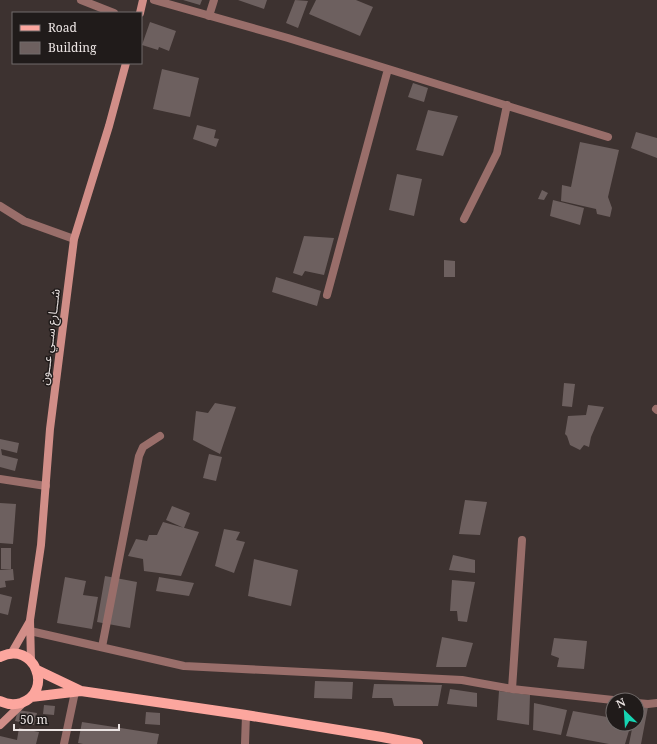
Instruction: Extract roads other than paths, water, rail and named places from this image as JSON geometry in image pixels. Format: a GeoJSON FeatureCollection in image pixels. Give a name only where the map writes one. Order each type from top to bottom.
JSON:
{"type":"FeatureCollection","features":[{"type":"Feature","properties":{"kind":"main road"},"geometry":{"type":"LineString","coordinates":[[0,657],[11,654],[22,655],[31,661],[37,670],[78,691]]}},
{"type":"Feature","properties":{"kind":"main road"},"geometry":{"type":"LineString","coordinates":[[27,699],[38,684],[37,670]]}},
{"type":"Feature","properties":{"kind":"main road"},"geometry":{"type":"LineString","coordinates":[[0,702],[17,704],[27,699],[78,691],[246,715],[418,744]]}},
{"type":"Feature","properties":{"kind":"street"},"geometry":{"type":"LineString","coordinates":[[81,0],[111,12]]}},
{"type":"Feature","properties":{"kind":"street"},"geometry":{"type":"LineString","coordinates":[[140,12],[143,0]]}},
{"type":"Feature","properties":{"kind":"street"},"geometry":{"type":"LineString","coordinates":[[154,0],[608,136]]}},
{"type":"Feature","properties":{"kind":"street"},"geometry":{"type":"LineString","coordinates":[[209,16],[214,0]]}},
{"type":"Feature","properties":{"kind":"street","name":"شــــارع ســي عـــون"},"geometry":{"type":"LineString","coordinates":[[30,620],[41,545],[50,429],[74,239],[109,126],[126,64]]}},
{"type":"Feature","properties":{"kind":"street"},"geometry":{"type":"LineString","coordinates":[[327,295],[388,69]]}},
{"type":"Feature","properties":{"kind":"street"},"geometry":{"type":"LineString","coordinates":[[464,220],[497,153],[507,105]]}},
{"type":"Feature","properties":{"kind":"street"},"geometry":{"type":"LineString","coordinates":[[0,206],[24,221],[74,239]]}},
{"type":"Feature","properties":{"kind":"street"},"geometry":{"type":"LineString","coordinates":[[102,647],[139,456],[143,447],[160,436]]}},
{"type":"Feature","properties":{"kind":"street"},"geometry":{"type":"LineString","coordinates":[[0,479],[46,486]]}},
{"type":"Feature","properties":{"kind":"street"},"geometry":{"type":"LineString","coordinates":[[512,689],[522,540]]}},
{"type":"Feature","properties":{"kind":"street"},"geometry":{"type":"LineString","coordinates":[[30,620],[31,661]]}},
{"type":"Feature","properties":{"kind":"street"},"geometry":{"type":"LineString","coordinates":[[11,654],[30,620]]}},
{"type":"Feature","properties":{"kind":"street"},"geometry":{"type":"LineString","coordinates":[[30,632],[184,666],[462,680],[512,689],[605,699]]}},
{"type":"Feature","properties":{"kind":"street"},"geometry":{"type":"LineString","coordinates":[[64,744],[78,691]]}},
{"type":"Feature","properties":{"kind":"street"},"geometry":{"type":"LineString","coordinates":[[0,725],[27,699]]}},
{"type":"Feature","properties":{"kind":"street"},"geometry":{"type":"LineString","coordinates":[[645,704],[657,703]]}},
{"type":"Feature","properties":{"kind":"street"},"geometry":{"type":"LineString","coordinates":[[245,744],[246,715]]}}]}
